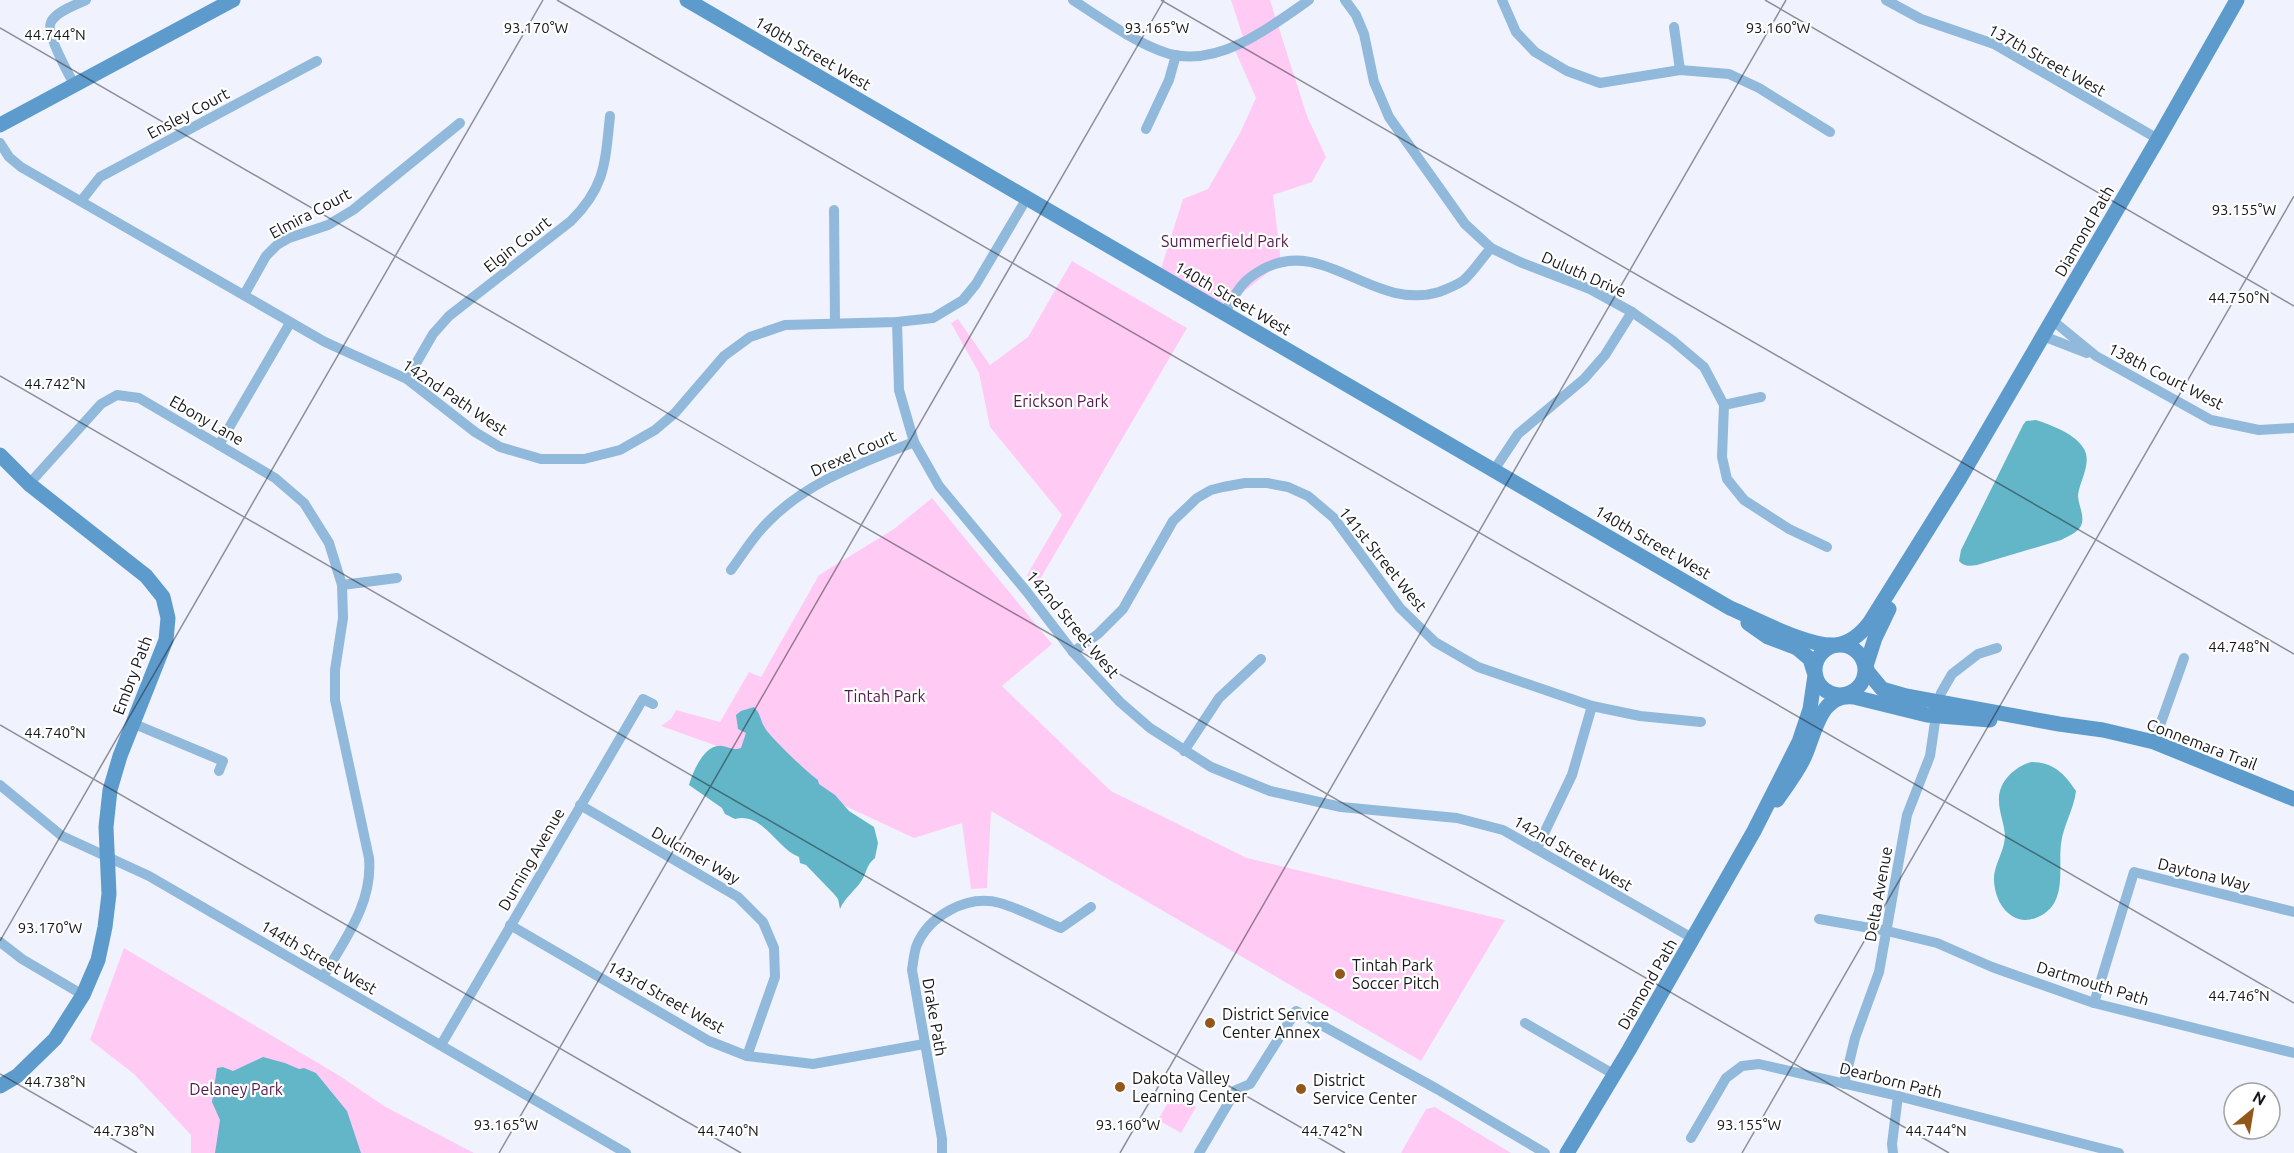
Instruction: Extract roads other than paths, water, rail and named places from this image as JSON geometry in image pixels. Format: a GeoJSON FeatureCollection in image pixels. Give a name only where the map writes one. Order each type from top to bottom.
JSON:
{"type":"FeatureCollection","features":[{"type":"Feature","properties":{"kind":"street"},"geometry":{"type":"LineString","coordinates":[[75,86],[59,55],[49,27],[51,20],[61,12],[86,0]]}},
{"type":"Feature","properties":{"kind":"street"},"geometry":{"type":"LineString","coordinates":[[0,124],[233,0]]}},
{"type":"Feature","properties":{"kind":"street","name":"140th Street West"},"geometry":{"type":"LineString","coordinates":[[687,0],[1730,608],[1787,633],[1835,645]]}},
{"type":"Feature","properties":{"kind":"street"},"geometry":{"type":"LineString","coordinates":[[1072,0],[1151,48],[1176,55],[1203,56],[1229,48],[1268,27],[1309,0]]}},
{"type":"Feature","properties":{"kind":"street","name":"Duluth Drive"},"geometry":{"type":"LineString","coordinates":[[1345,0],[1356,15],[1364,34],[1374,82],[1389,117],[1465,224],[1491,248],[1520,262],[1590,289],[1632,312],[1672,340],[1704,367],[1724,405],[1722,457],[1727,479],[1744,501],[1790,529],[1827,547]]}},
{"type":"Feature","properties":{"kind":"street"},"geometry":{"type":"LineString","coordinates":[[1502,0],[1516,32],[1535,52],[1567,71],[1600,83],[1680,70],[1729,74],[1759,88],[1830,132]]}},
{"type":"Feature","properties":{"kind":"street","name":"137th Street West"},"geometry":{"type":"LineString","coordinates":[[1886,0],[1921,20],[1994,44],[2158,139]]}},
{"type":"Feature","properties":{"kind":"street","name":"Diamond Path"},"geometry":{"type":"LineString","coordinates":[[1755,831],[1802,762],[1821,714],[1835,699],[1852,693],[1860,683],[1881,622],[1960,478],[2158,139],[2233,1]]}},
{"type":"Feature","properties":{"kind":"street"},"geometry":{"type":"LineString","coordinates":[[1674,27],[1680,70]]}},
{"type":"Feature","properties":{"kind":"street"},"geometry":{"type":"LineString","coordinates":[[1146,129],[1169,80],[1176,55]]}},
{"type":"Feature","properties":{"kind":"street","name":"Ensley Court"},"geometry":{"type":"LineString","coordinates":[[81,201],[100,177],[317,61]]}},
{"type":"Feature","properties":{"kind":"street","name":"Elgin Court"},"geometry":{"type":"LineString","coordinates":[[407,379],[433,334],[449,316],[571,221],[587,205],[604,171],[610,116]]}},
{"type":"Feature","properties":{"kind":"street","name":"Elmira Court"},"geometry":{"type":"LineString","coordinates":[[244,295],[266,256],[277,245],[289,238],[328,225],[353,210],[460,123]]}},
{"type":"Feature","properties":{"kind":"street","name":"142nd Path West"},"geometry":{"type":"LineString","coordinates":[[0,143],[9,157],[21,167],[290,323],[324,342],[407,379],[475,432],[500,447],[541,459],[584,459],[620,450],[655,430],[675,413],[724,356],[750,337],[785,325],[897,322],[933,318],[963,300],[976,284],[1027,198]]}},
{"type":"Feature","properties":{"kind":"street"},"geometry":{"type":"LineString","coordinates":[[834,210],[835,323]]}},
{"type":"Feature","properties":{"kind":"street"},"geometry":{"type":"LineString","coordinates":[[1224,314],[1244,282],[1273,264],[1290,260],[1309,261],[1330,267],[1392,293],[1411,296],[1448,289],[1464,280],[1491,248]]}},
{"type":"Feature","properties":{"kind":"street"},"geometry":{"type":"LineString","coordinates":[[1494,470],[1518,434],[1584,379],[1605,355],[1632,312]]}},
{"type":"Feature","properties":{"kind":"street","name":"138th Court West"},"geometry":{"type":"LineString","coordinates":[[2052,320],[2096,356]]}},
{"type":"Feature","properties":{"kind":"street","name":"142nd Street West"},"geometry":{"type":"LineString","coordinates":[[897,322],[899,390],[914,442],[939,486],[1027,591],[1073,652],[1120,702],[1150,728],[1219,771],[1270,791],[1341,807],[1457,818],[1503,830],[1694,939]]}},
{"type":"Feature","properties":{"kind":"street"},"geometry":{"type":"LineString","coordinates":[[219,445],[290,323]]}},
{"type":"Feature","properties":{"kind":"street","name":"138th Court West"},"geometry":{"type":"LineString","coordinates":[[2043,336],[2096,356],[2211,420],[2259,430],[2294,428]]}},
{"type":"Feature","properties":{"kind":"street","name":"Ebony Lane"},"geometry":{"type":"LineString","coordinates":[[30,484],[101,404],[117,395],[139,398],[275,478],[304,503],[329,543],[342,585],[343,618],[335,670],[335,700],[371,876],[363,907],[323,977]]}},
{"type":"Feature","properties":{"kind":"street"},"geometry":{"type":"LineString","coordinates":[[1724,405],[1761,397]]}},
{"type":"Feature","properties":{"kind":"street","name":"Drexel Court"},"geometry":{"type":"LineString","coordinates":[[731,570],[766,523],[799,494],[828,478],[914,442]]}},
{"type":"Feature","properties":{"kind":"street","name":"Embry Path"},"geometry":{"type":"LineString","coordinates":[[0,455],[30,484],[146,576],[163,597],[168,618],[166,640],[132,723],[111,790],[106,827],[109,894],[98,960],[83,995],[55,1039],[16,1076],[0,1086]]}},
{"type":"Feature","properties":{"kind":"street","name":"Diamond Path"},"geometry":{"type":"LineString","coordinates":[[1567,1153],[1615,1075],[1755,831],[1799,742],[1810,709],[1820,654],[1825,649],[1856,638],[1870,622],[1960,478]]}},
{"type":"Feature","properties":{"kind":"street","name":"141st Street West"},"geometry":{"type":"LineString","coordinates":[[1073,652],[1098,634],[1123,609],[1173,521],[1197,498],[1211,490],[1223,487],[1245,483],[1267,483],[1288,487],[1308,496],[1334,518],[1400,608],[1436,642],[1478,667],[1592,706],[1640,716],[1701,723]]}},
{"type":"Feature","properties":{"kind":"street"},"geometry":{"type":"LineString","coordinates":[[342,585],[397,578]]}},
{"type":"Feature","properties":{"kind":"street","name":"140th Street West"},"geometry":{"type":"LineString","coordinates":[[1730,608],[1768,637],[1802,652],[1810,659],[1815,675]]}},
{"type":"Feature","properties":{"kind":"street"},"geometry":{"type":"LineString","coordinates":[[1835,645],[1854,649],[1863,658],[1866,666]]}},
{"type":"Feature","properties":{"kind":"street","name":"Delta Avenue"},"geometry":{"type":"LineString","coordinates":[[1844,1084],[1855,1038],[1879,972],[1907,814],[1930,756],[1937,708],[1952,674],[1978,654],[1996,648]]}},
{"type":"Feature","properties":{"kind":"street"},"geometry":{"type":"LineString","coordinates":[[2154,742],[2184,658]]}},
{"type":"Feature","properties":{"kind":"street"},"geometry":{"type":"LineString","coordinates":[[1184,751],[1219,698],[1261,659]]}},
{"type":"Feature","properties":{"kind":"street","name":"Connemara Trail"},"geometry":{"type":"LineString","coordinates":[[1866,666],[1882,689],[1937,708]]}},
{"type":"Feature","properties":{"kind":"street"},"geometry":{"type":"LineString","coordinates":[[1815,675],[1826,691],[1833,695],[1845,695]]}},
{"type":"Feature","properties":{"kind":"street","name":"Connemara Trail"},"geometry":{"type":"LineString","coordinates":[[1845,695],[2103,730],[2154,742],[2294,799]]}},
{"type":"Feature","properties":{"kind":"street","name":"Durning Avenue"},"geometry":{"type":"LineString","coordinates":[[441,1045],[642,699],[653,704]]}},
{"type":"Feature","properties":{"kind":"street"},"geometry":{"type":"LineString","coordinates":[[1537,848],[1572,775],[1592,706]]}},
{"type":"Feature","properties":{"kind":"street"},"geometry":{"type":"LineString","coordinates":[[132,723],[223,761],[219,771]]}},
{"type":"Feature","properties":{"kind":"street","name":"144th Street West"},"geometry":{"type":"LineString","coordinates":[[0,785],[62,836],[149,876],[626,1153]]}},
{"type":"Feature","properties":{"kind":"street","name":"Dulcimer Way"},"geometry":{"type":"LineString","coordinates":[[580,805],[738,897],[763,922],[774,948],[775,977],[747,1056]]}},
{"type":"Feature","properties":{"kind":"street","name":"Daytona Way"},"geometry":{"type":"LineString","coordinates":[[2094,1003],[2134,872],[2294,912]]}},
{"type":"Feature","properties":{"kind":"street","name":"Drake Path"},"geometry":{"type":"LineString","coordinates":[[942,1153],[942,1139],[912,970],[916,947],[929,925],[954,907],[977,901],[999,903],[1060,928],[1091,907]]}},
{"type":"Feature","properties":{"kind":"street","name":"Dartmouth Path"},"geometry":{"type":"LineString","coordinates":[[1819,919],[1937,943],[1992,967],[2094,1003],[2294,1053]]}},
{"type":"Feature","properties":{"kind":"street","name":"143rd Street West"},"geometry":{"type":"LineString","coordinates":[[510,925],[709,1041],[747,1056],[813,1064],[924,1044]]}},
{"type":"Feature","properties":{"kind":"street"},"geometry":{"type":"LineString","coordinates":[[0,942],[22,959],[83,995]]}},
{"type":"Feature","properties":{"kind":"street"},"geometry":{"type":"LineString","coordinates":[[1199,1153],[1236,1090],[1250,1084],[1296,1011],[1437,1089],[1545,1153]]}},
{"type":"Feature","properties":{"kind":"street"},"geometry":{"type":"LineString","coordinates":[[1525,1023],[1615,1075]]}},
{"type":"Feature","properties":{"kind":"street","name":"Dearborn Path"},"geometry":{"type":"LineString","coordinates":[[1691,1138],[1726,1078],[1742,1066],[1759,1064],[1898,1096],[2119,1153]]}},
{"type":"Feature","properties":{"kind":"street"},"geometry":{"type":"LineString","coordinates":[[1893,1153],[1892,1143],[1898,1096]]}},
{"type":"Feature","properties":{"kind":"water"},"geometry":{"type":"Polygon","coordinates":[[[2036,420],[2056,427],[2075,439],[2084,449],[2087,460],[2078,495],[2082,516],[2081,526],[2061,540],[1977,565],[1963,564],[1959,561],[1961,550],[2023,425],[2026,421],[2036,420]]]}},
{"type":"Feature","properties":{"kind":"water"},"geometry":{"type":"Polygon","coordinates":[[[754,707],[768,732],[818,780],[819,784],[835,795],[849,811],[874,827],[878,843],[875,858],[840,909],[838,899],[834,894],[806,865],[800,863],[799,857],[791,853],[762,826],[745,818],[735,819],[725,814],[722,808],[689,785],[701,759],[710,749],[716,746],[741,748],[746,733],[738,729],[736,715],[754,707]]]}},
{"type":"Feature","properties":{"kind":"water"},"geometry":{"type":"Polygon","coordinates":[[[2031,762],[2052,766],[2067,779],[2076,791],[2062,837],[2058,895],[2054,904],[2047,911],[2035,918],[2025,920],[2012,916],[2001,905],[1994,875],[2005,837],[1999,794],[2008,776],[2031,762]]]}},
{"type":"Feature","properties":{"kind":"water"},"geometry":{"type":"Polygon","coordinates":[[[263,1057],[316,1073],[347,1111],[361,1153],[215,1153],[220,1120],[212,1102],[217,1068],[223,1067],[233,1071],[263,1057]]]}},
{"type":"Feature","properties":{"kind":"place","name":"Tintah Park Soccer Pitch"},"geometry":{"type":"Point","coordinates":[1340,974]}},
{"type":"Feature","properties":{"kind":"place","name":"District Service Center Annex"},"geometry":{"type":"Point","coordinates":[1210,1023]}},
{"type":"Feature","properties":{"kind":"place","name":"Dakota Valley Learning Center"},"geometry":{"type":"Point","coordinates":[1120,1087]}},
{"type":"Feature","properties":{"kind":"place","name":"District Service Center"},"geometry":{"type":"Point","coordinates":[1301,1089]}},
{"type":"Feature","properties":{"kind":"park label","name":"Summerfield Park"},"geometry":{"type":"Point","coordinates":[1225,241]}},
{"type":"Feature","properties":{"kind":"park label","name":"Erickson Park"},"geometry":{"type":"Point","coordinates":[1061,401]}},
{"type":"Feature","properties":{"kind":"park label","name":"Tintah Park"},"geometry":{"type":"Point","coordinates":[885,696]}},
{"type":"Feature","properties":{"kind":"park label","name":"Delaney Park"},"geometry":{"type":"Point","coordinates":[236,1089]}}]}
